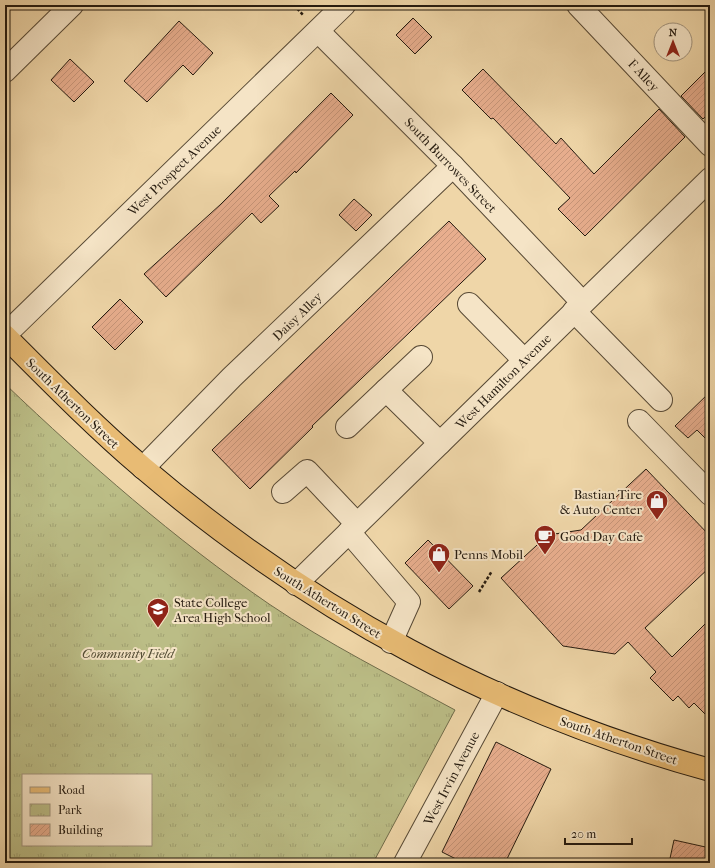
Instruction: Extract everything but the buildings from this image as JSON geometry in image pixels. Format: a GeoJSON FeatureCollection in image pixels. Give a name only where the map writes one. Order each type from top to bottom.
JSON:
{"type":"FeatureCollection","features":[{"type":"Feature","properties":{"kind":"main road","name":"South Atherton Street"},"geometry":{"type":"LineString","coordinates":[[5,336],[88,419],[143,468],[204,518],[296,584],[392,642],[497,694],[621,743],[710,770]]}},
{"type":"Feature","properties":{"kind":"street"},"geometry":{"type":"LineString","coordinates":[[5,71],[72,5]]}},
{"type":"Feature","properties":{"kind":"street","name":"West Prospect Avenue"},"geometry":{"type":"LineString","coordinates":[[5,336],[344,5]]}},
{"type":"Feature","properties":{"kind":"street","name":"F Alley"},"geometry":{"type":"LineString","coordinates":[[578,5],[710,145]]}},
{"type":"Feature","properties":{"kind":"street","name":"South Burrowes Street"},"geometry":{"type":"LineString","coordinates":[[318,30],[453,166],[661,400]]}},
{"type":"Feature","properties":{"kind":"street","name":"Daisy Alley"},"geometry":{"type":"LineString","coordinates":[[143,468],[232,377],[453,166]]}},
{"type":"Feature","properties":{"kind":"street","name":"West Hamilton Avenue"},"geometry":{"type":"LineString","coordinates":[[296,584],[578,307],[674,216],[710,179]]}},
{"type":"Feature","properties":{"kind":"street"},"geometry":{"type":"LineString","coordinates":[[469,304],[524,360]]}},
{"type":"Feature","properties":{"kind":"street"},"geometry":{"type":"LineString","coordinates":[[348,427],[421,357]]}},
{"type":"Feature","properties":{"kind":"street"},"geometry":{"type":"LineString","coordinates":[[386,390],[440,443]]}},
{"type":"Feature","properties":{"kind":"street"},"geometry":{"type":"LineString","coordinates":[[639,421],[710,494]]}},
{"type":"Feature","properties":{"kind":"street"},"geometry":{"type":"LineString","coordinates":[[284,492],[307,470],[409,602],[392,642]]}},
{"type":"Feature","properties":{"kind":"street","name":"West Irvin Avenue"},"geometry":{"type":"LineString","coordinates":[[406,863],[497,694]]}},
{"type":"Feature","properties":{"kind":"path"},"geometry":{"type":"LineString","coordinates":[[294,5],[302,14]]}},
{"type":"Feature","properties":{"kind":"path"},"geometry":{"type":"LineString","coordinates":[[479,592],[492,571]]}},
{"type":"Feature","properties":{"kind":"green space","name":"Community Field"},"geometry":{"type":"Polygon","coordinates":[[[5,384],[68,443],[132,499],[234,579],[291,619],[314,633],[455,710],[373,863],[5,863],[5,384]]]}},
{"type":"Feature","properties":{"kind":"place","name":"Bastian Tire & Auto Center"},"geometry":{"type":"Point","coordinates":[657,520]}},
{"type":"Feature","properties":{"kind":"place","name":"Good Day Cafe"},"geometry":{"type":"Point","coordinates":[545,556]}},
{"type":"Feature","properties":{"kind":"place","name":"Penns Mobil"},"geometry":{"type":"Point","coordinates":[439,574]}},
{"type":"Feature","properties":{"kind":"place","name":"State College Area High School"},"geometry":{"type":"Point","coordinates":[158,628]}}]}
